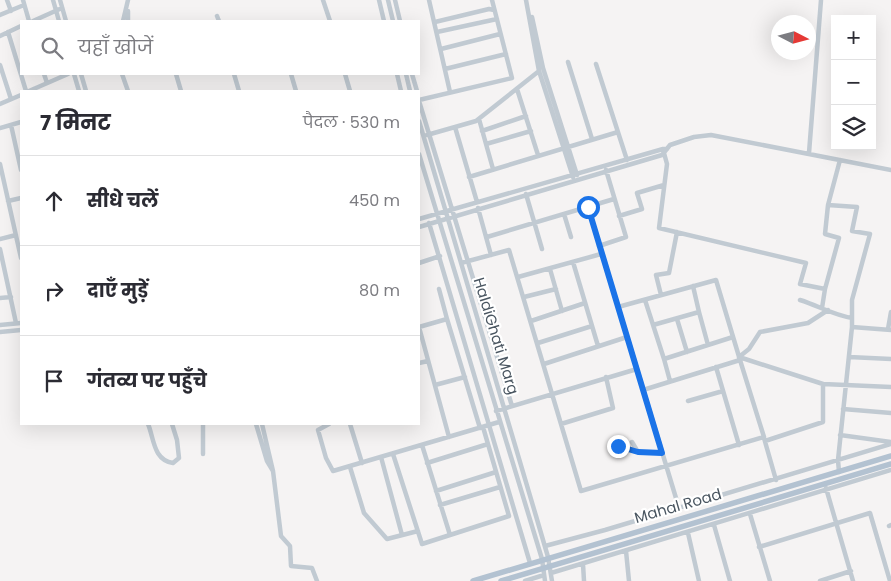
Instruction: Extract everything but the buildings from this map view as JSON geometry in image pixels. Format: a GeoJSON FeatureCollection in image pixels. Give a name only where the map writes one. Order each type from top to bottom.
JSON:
{"type":"FeatureCollection","features":[{"type":"Feature","properties":{"kind":"main road","name":"Mahal Road"},"geometry":{"type":"LineString","coordinates":[[473,581],[891,456]]}},
{"type":"Feature","properties":{"kind":"main road","name":"Mahal Road"},"geometry":{"type":"LineString","coordinates":[[501,581],[826,487],[891,464]]}},
{"type":"Feature","properties":{"kind":"street"},"geometry":{"type":"LineString","coordinates":[[7,0],[11,11]]}},
{"type":"Feature","properties":{"kind":"street"},"geometry":{"type":"LineString","coordinates":[[53,0],[59,20]]}},
{"type":"Feature","properties":{"kind":"street"},"geometry":{"type":"LineString","coordinates":[[60,0],[66,20]]}},
{"type":"Feature","properties":{"kind":"street"},"geometry":{"type":"LineString","coordinates":[[123,20],[128,0]]}},
{"type":"Feature","properties":{"kind":"street"},"geometry":{"type":"LineString","coordinates":[[128,0],[128,20]]}},
{"type":"Feature","properties":{"kind":"street"},"geometry":{"type":"LineString","coordinates":[[379,0],[384,20]]}},
{"type":"Feature","properties":{"kind":"street"},"geometry":{"type":"LineString","coordinates":[[388,0],[393,20]]}},
{"type":"Feature","properties":{"kind":"street"},"geometry":{"type":"LineString","coordinates":[[395,0],[400,20]]}},
{"type":"Feature","properties":{"kind":"street"},"geometry":{"type":"LineString","coordinates":[[429,0],[450,92]]}},
{"type":"Feature","properties":{"kind":"street"},"geometry":{"type":"LineString","coordinates":[[420,100],[512,78],[492,0]]}},
{"type":"Feature","properties":{"kind":"street"},"geometry":{"type":"LineString","coordinates":[[526,0],[543,68],[575,177]]}},
{"type":"Feature","properties":{"kind":"street"},"geometry":{"type":"LineString","coordinates":[[809,154],[821,0]]}},
{"type":"Feature","properties":{"kind":"street"},"geometry":{"type":"LineString","coordinates":[[323,1],[330,20]]}},
{"type":"Feature","properties":{"kind":"street"},"geometry":{"type":"LineString","coordinates":[[0,15],[11,11],[23,2],[31,20]]}},
{"type":"Feature","properties":{"kind":"street"},"geometry":{"type":"LineString","coordinates":[[34,20],[62,8]]}},
{"type":"Feature","properties":{"kind":"street"},"geometry":{"type":"LineString","coordinates":[[528,9],[539,71],[566,146]]}},
{"type":"Feature","properties":{"kind":"street"},"geometry":{"type":"LineString","coordinates":[[435,22],[494,10]]}},
{"type":"Feature","properties":{"kind":"street"},"geometry":{"type":"LineString","coordinates":[[437,32],[496,19]]}},
{"type":"Feature","properties":{"kind":"street"},"geometry":{"type":"LineString","coordinates":[[0,36],[20,26]]}},
{"type":"Feature","properties":{"kind":"street"},"geometry":{"type":"LineString","coordinates":[[8,32],[20,69]]}},
{"type":"Feature","properties":{"kind":"street"},"geometry":{"type":"LineString","coordinates":[[441,49],[500,34]]}},
{"type":"Feature","properties":{"kind":"street"},"geometry":{"type":"LineString","coordinates":[[15,55],[20,52]]}},
{"type":"Feature","properties":{"kind":"street"},"geometry":{"type":"LineString","coordinates":[[445,69],[506,54]]}},
{"type":"Feature","properties":{"kind":"street"},"geometry":{"type":"LineString","coordinates":[[568,62],[592,138]]}},
{"type":"Feature","properties":{"kind":"street"},"geometry":{"type":"LineString","coordinates":[[596,64],[628,162]]}},
{"type":"Feature","properties":{"kind":"street"},"geometry":{"type":"LineString","coordinates":[[0,65],[11,99]]}},
{"type":"Feature","properties":{"kind":"street"},"geometry":{"type":"LineString","coordinates":[[426,136],[479,119],[539,71]]}},
{"type":"Feature","properties":{"kind":"street"},"geometry":{"type":"LineString","coordinates":[[22,75],[28,90]]}},
{"type":"Feature","properties":{"kind":"street"},"geometry":{"type":"LineString","coordinates":[[44,75],[46,84]]}},
{"type":"Feature","properties":{"kind":"street"},"geometry":{"type":"LineString","coordinates":[[31,90],[66,75]]}},
{"type":"Feature","properties":{"kind":"street"},"geometry":{"type":"LineString","coordinates":[[74,75],[80,90]]}},
{"type":"Feature","properties":{"kind":"street"},"geometry":{"type":"LineString","coordinates":[[81,75],[86,90]]}},
{"type":"Feature","properties":{"kind":"street"},"geometry":{"type":"LineString","coordinates":[[124,75],[128,90]]}},
{"type":"Feature","properties":{"kind":"street"},"geometry":{"type":"LineString","coordinates":[[176,75],[181,90]]}},
{"type":"Feature","properties":{"kind":"street"},"geometry":{"type":"LineString","coordinates":[[234,75],[239,90]]}},
{"type":"Feature","properties":{"kind":"street"},"geometry":{"type":"LineString","coordinates":[[291,75],[296,90]]}},
{"type":"Feature","properties":{"kind":"street"},"geometry":{"type":"LineString","coordinates":[[345,75],[350,90]]}},
{"type":"Feature","properties":{"kind":"street"},"geometry":{"type":"LineString","coordinates":[[397,75],[401,90]]}},
{"type":"Feature","properties":{"kind":"street"},"geometry":{"type":"LineString","coordinates":[[406,75],[410,90]]}},
{"type":"Feature","properties":{"kind":"street"},"geometry":{"type":"LineString","coordinates":[[412,75],[416,90]]}},
{"type":"Feature","properties":{"kind":"street"},"geometry":{"type":"LineString","coordinates":[[0,84],[5,81]]}},
{"type":"Feature","properties":{"kind":"street"},"geometry":{"type":"LineString","coordinates":[[517,89],[538,155]]}},
{"type":"Feature","properties":{"kind":"street"},"geometry":{"type":"LineString","coordinates":[[0,104],[20,95]]}},
{"type":"Feature","properties":{"kind":"street"},"geometry":{"type":"LineString","coordinates":[[420,105],[426,136],[468,261],[512,406]]}},
{"type":"Feature","properties":{"kind":"street"},"geometry":{"type":"LineString","coordinates":[[482,131],[526,116]]}},
{"type":"Feature","properties":{"kind":"street"},"geometry":{"type":"LineString","coordinates":[[479,119],[493,169]]}},
{"type":"Feature","properties":{"kind":"street"},"geometry":{"type":"LineString","coordinates":[[0,128],[20,122]]}},
{"type":"Feature","properties":{"kind":"street","name":"HaldiGhati Marg"},"geometry":{"type":"LineString","coordinates":[[420,123],[426,136],[460,263],[545,546],[545,558]]}},
{"type":"Feature","properties":{"kind":"street"},"geometry":{"type":"LineString","coordinates":[[11,125],[19,148]]}},
{"type":"Feature","properties":{"kind":"street"},"geometry":{"type":"LineString","coordinates":[[455,127],[478,202]]}},
{"type":"Feature","properties":{"kind":"street"},"geometry":{"type":"LineString","coordinates":[[486,144],[530,131]]}},
{"type":"Feature","properties":{"kind":"street"},"geometry":{"type":"LineString","coordinates":[[469,177],[592,138],[618,132]]}},
{"type":"Feature","properties":{"kind":"street"},"geometry":{"type":"LineString","coordinates":[[825,289],[800,284],[806,263],[659,228],[667,164],[665,151],[670,145],[694,137],[711,134],[891,170]]}},
{"type":"Feature","properties":{"kind":"street"},"geometry":{"type":"LineString","coordinates":[[420,227],[575,177],[606,170],[663,149],[665,151]]}},
{"type":"Feature","properties":{"kind":"street","name":"HaldiGhati Marg"},"geometry":{"type":"LineString","coordinates":[[420,157],[499,422],[545,558]]}},
{"type":"Feature","properties":{"kind":"street"},"geometry":{"type":"LineString","coordinates":[[822,308],[825,289],[840,238],[825,234],[828,205],[840,160]]}},
{"type":"Feature","properties":{"kind":"street"},"geometry":{"type":"LineString","coordinates":[[420,219],[451,208],[628,162]]}},
{"type":"Feature","properties":{"kind":"street"},"geometry":{"type":"LineString","coordinates":[[0,167],[20,253]]}},
{"type":"Feature","properties":{"kind":"street"},"geometry":{"type":"LineString","coordinates":[[599,246],[625,239],[606,170]]}},
{"type":"Feature","properties":{"kind":"street"},"geometry":{"type":"LineString","coordinates":[[619,216],[642,209],[637,193],[664,185]]}},
{"type":"Feature","properties":{"kind":"street"},"geometry":{"type":"LineString","coordinates":[[526,194],[542,249]]}},
{"type":"Feature","properties":{"kind":"street"},"geometry":{"type":"LineString","coordinates":[[8,201],[20,198]]}},
{"type":"Feature","properties":{"kind":"street"},"geometry":{"type":"LineString","coordinates":[[487,237],[614,199]]}},
{"type":"Feature","properties":{"kind":"street"},"geometry":{"type":"LineString","coordinates":[[828,205],[856,207],[852,231],[870,234],[852,300],[852,327],[840,435],[839,472]]}},
{"type":"Feature","properties":{"kind":"street"},"geometry":{"type":"LineString","coordinates":[[588,207],[679,508]]}},
{"type":"Feature","properties":{"kind":"street"},"geometry":{"type":"LineString","coordinates":[[478,208],[492,255]]}},
{"type":"Feature","properties":{"kind":"street"},"geometry":{"type":"LineString","coordinates":[[564,214],[571,237]]}},
{"type":"Feature","properties":{"kind":"street"},"geometry":{"type":"LineString","coordinates":[[14,224],[20,222]]}},
{"type":"Feature","properties":{"kind":"street"},"geometry":{"type":"LineString","coordinates":[[429,223],[530,563]]}},
{"type":"Feature","properties":{"kind":"street"},"geometry":{"type":"LineString","coordinates":[[661,296],[656,275],[669,273],[677,232]]}},
{"type":"Feature","properties":{"kind":"street"},"geometry":{"type":"LineString","coordinates":[[0,239],[16,235]]}},
{"type":"Feature","properties":{"kind":"street"},"geometry":{"type":"LineString","coordinates":[[0,249],[19,323],[0,325]]}},
{"type":"Feature","properties":{"kind":"street"},"geometry":{"type":"LineString","coordinates":[[460,263],[509,250],[553,393],[580,491],[823,422],[823,384]]}},
{"type":"Feature","properties":{"kind":"street"},"geometry":{"type":"LineString","coordinates":[[518,277],[602,254]]}},
{"type":"Feature","properties":{"kind":"street"},"geometry":{"type":"LineString","coordinates":[[420,263],[440,256]]}},
{"type":"Feature","properties":{"kind":"street"},"geometry":{"type":"LineString","coordinates":[[573,262],[598,346]]}},
{"type":"Feature","properties":{"kind":"street"},"geometry":{"type":"LineString","coordinates":[[550,268],[562,310]]}},
{"type":"Feature","properties":{"kind":"street"},"geometry":{"type":"LineString","coordinates":[[618,308],[716,280],[776,480]]}},
{"type":"Feature","properties":{"kind":"street"},"geometry":{"type":"LineString","coordinates":[[693,286],[708,345]]}},
{"type":"Feature","properties":{"kind":"street"},"geometry":{"type":"LineString","coordinates":[[393,454],[422,544],[509,516],[439,289]]}},
{"type":"Feature","properties":{"kind":"street"},"geometry":{"type":"LineString","coordinates":[[524,297],[556,289]]}},
{"type":"Feature","properties":{"kind":"street"},"geometry":{"type":"LineString","coordinates":[[0,298],[11,297]]}},
{"type":"Feature","properties":{"kind":"street"},"geometry":{"type":"LineString","coordinates":[[645,300],[670,381]]}},
{"type":"Feature","properties":{"kind":"street"},"geometry":{"type":"LineString","coordinates":[[800,300],[828,310],[834,316],[852,318]]}},
{"type":"Feature","properties":{"kind":"street"},"geometry":{"type":"LineString","coordinates":[[531,321],[585,303]]}},
{"type":"Feature","properties":{"kind":"street"},"geometry":{"type":"LineString","coordinates":[[643,390],[739,358],[760,332],[808,323],[828,310]]}},
{"type":"Feature","properties":{"kind":"street"},"geometry":{"type":"LineString","coordinates":[[653,325],[700,312]]}},
{"type":"Feature","properties":{"kind":"street"},"geometry":{"type":"LineString","coordinates":[[852,327],[889,330],[891,312]]}},
{"type":"Feature","properties":{"kind":"street"},"geometry":{"type":"LineString","coordinates":[[420,328],[447,319]]}},
{"type":"Feature","properties":{"kind":"street"},"geometry":{"type":"LineString","coordinates":[[677,319],[687,352]]}},
{"type":"Feature","properties":{"kind":"street"},"geometry":{"type":"LineString","coordinates":[[538,343],[592,326]]}},
{"type":"Feature","properties":{"kind":"street"},"geometry":{"type":"LineString","coordinates":[[0,332],[20,330]]}},
{"type":"Feature","properties":{"kind":"street"},"geometry":{"type":"LineString","coordinates":[[420,332],[449,437]]}},
{"type":"Feature","properties":{"kind":"street"},"geometry":{"type":"LineString","coordinates":[[544,364],[627,337]]}},
{"type":"Feature","properties":{"kind":"street"},"geometry":{"type":"LineString","coordinates":[[664,359],[733,337]]}},
{"type":"Feature","properties":{"kind":"street"},"geometry":{"type":"LineString","coordinates":[[849,357],[891,359]]}},
{"type":"Feature","properties":{"kind":"street"},"geometry":{"type":"LineString","coordinates":[[739,358],[823,384],[891,387]]}},
{"type":"Feature","properties":{"kind":"street"},"geometry":{"type":"LineString","coordinates":[[420,363],[428,361]]}},
{"type":"Feature","properties":{"kind":"street"},"geometry":{"type":"LineString","coordinates":[[716,367],[739,445]]}},
{"type":"Feature","properties":{"kind":"street"},"geometry":{"type":"LineString","coordinates":[[496,411],[637,369]]}},
{"type":"Feature","properties":{"kind":"street"},"geometry":{"type":"LineString","coordinates":[[435,385],[465,377]]}},
{"type":"Feature","properties":{"kind":"street"},"geometry":{"type":"LineString","coordinates":[[561,424],[614,408],[606,377]]}},
{"type":"Feature","properties":{"kind":"street"},"geometry":{"type":"LineString","coordinates":[[688,401],[723,391]]}},
{"type":"Feature","properties":{"kind":"street"},"geometry":{"type":"LineString","coordinates":[[843,409],[891,413]]}},
{"type":"Feature","properties":{"kind":"street"},"geometry":{"type":"LineString","coordinates":[[327,425],[318,430],[326,458],[333,472],[499,422]]}},
{"type":"Feature","properties":{"kind":"street"},"geometry":{"type":"LineString","coordinates":[[148,425],[155,440],[156,452],[164,460],[173,463],[179,458],[178,440],[172,425]]}},
{"type":"Feature","properties":{"kind":"street"},"geometry":{"type":"LineString","coordinates":[[203,425],[203,454]]}},
{"type":"Feature","properties":{"kind":"street"},"geometry":{"type":"LineString","coordinates":[[256,425],[267,461],[273,471]]}},
{"type":"Feature","properties":{"kind":"street"},"geometry":{"type":"LineString","coordinates":[[262,425],[273,471],[280,536],[290,546],[291,566],[312,568],[317,581]]}},
{"type":"Feature","properties":{"kind":"street"},"geometry":{"type":"LineString","coordinates":[[350,425],[362,463]]}},
{"type":"Feature","properties":{"kind":"street"},"geometry":{"type":"LineString","coordinates":[[840,435],[891,443]]}},
{"type":"Feature","properties":{"kind":"street"},"geometry":{"type":"LineString","coordinates":[[632,442],[638,452]]}},
{"type":"Feature","properties":{"kind":"street"},"geometry":{"type":"LineString","coordinates":[[545,546],[776,480],[891,443]]}},
{"type":"Feature","properties":{"kind":"street"},"geometry":{"type":"LineString","coordinates":[[427,463],[488,444]]}},
{"type":"Feature","properties":{"kind":"street"},"geometry":{"type":"LineString","coordinates":[[422,445],[450,535]]}},
{"type":"Feature","properties":{"kind":"street"},"geometry":{"type":"LineString","coordinates":[[618,446],[638,452],[662,453]]}},
{"type":"Feature","properties":{"kind":"street"},"geometry":{"type":"LineString","coordinates":[[381,457],[402,535]]}},
{"type":"Feature","properties":{"kind":"street"},"geometry":{"type":"LineString","coordinates":[[350,467],[364,513],[387,539],[418,531]]}},
{"type":"Feature","properties":{"kind":"street"},"geometry":{"type":"LineString","coordinates":[[551,573],[750,514],[826,487],[891,470]]}},
{"type":"Feature","properties":{"kind":"street"},"geometry":{"type":"LineString","coordinates":[[436,491],[496,472]]}},
{"type":"Feature","properties":{"kind":"street"},"geometry":{"type":"LineString","coordinates":[[440,505],[500,487]]}},
{"type":"Feature","properties":{"kind":"street"},"geometry":{"type":"LineString","coordinates":[[826,487],[853,581]]}},
{"type":"Feature","properties":{"kind":"street"},"geometry":{"type":"LineString","coordinates":[[759,546],[870,513],[890,581]]}},
{"type":"Feature","properties":{"kind":"street"},"geometry":{"type":"LineString","coordinates":[[750,514],[770,581]]}},
{"type":"Feature","properties":{"kind":"street"},"geometry":{"type":"LineString","coordinates":[[714,525],[730,581]]}},
{"type":"Feature","properties":{"kind":"street"},"geometry":{"type":"LineString","coordinates":[[688,532],[699,581]]}},
{"type":"Feature","properties":{"kind":"street"},"geometry":{"type":"LineString","coordinates":[[626,551],[629,581]]}},
{"type":"Feature","properties":{"kind":"street"},"geometry":{"type":"LineString","coordinates":[[545,558],[550,566],[552,581]]}},
{"type":"Feature","properties":{"kind":"street"},"geometry":{"type":"LineString","coordinates":[[525,581],[544,578],[545,558]]}},
{"type":"Feature","properties":{"kind":"street"},"geometry":{"type":"LineString","coordinates":[[583,564],[584,581]]}},
{"type":"Feature","properties":{"kind":"street"},"geometry":{"type":"LineString","coordinates":[[820,581],[851,571]]}},
{"type":"Feature","properties":{"kind":"route"},"geometry":{"type":"LineString","coordinates":[[588,207],[662,453],[638,452],[618,446]]}}]}
